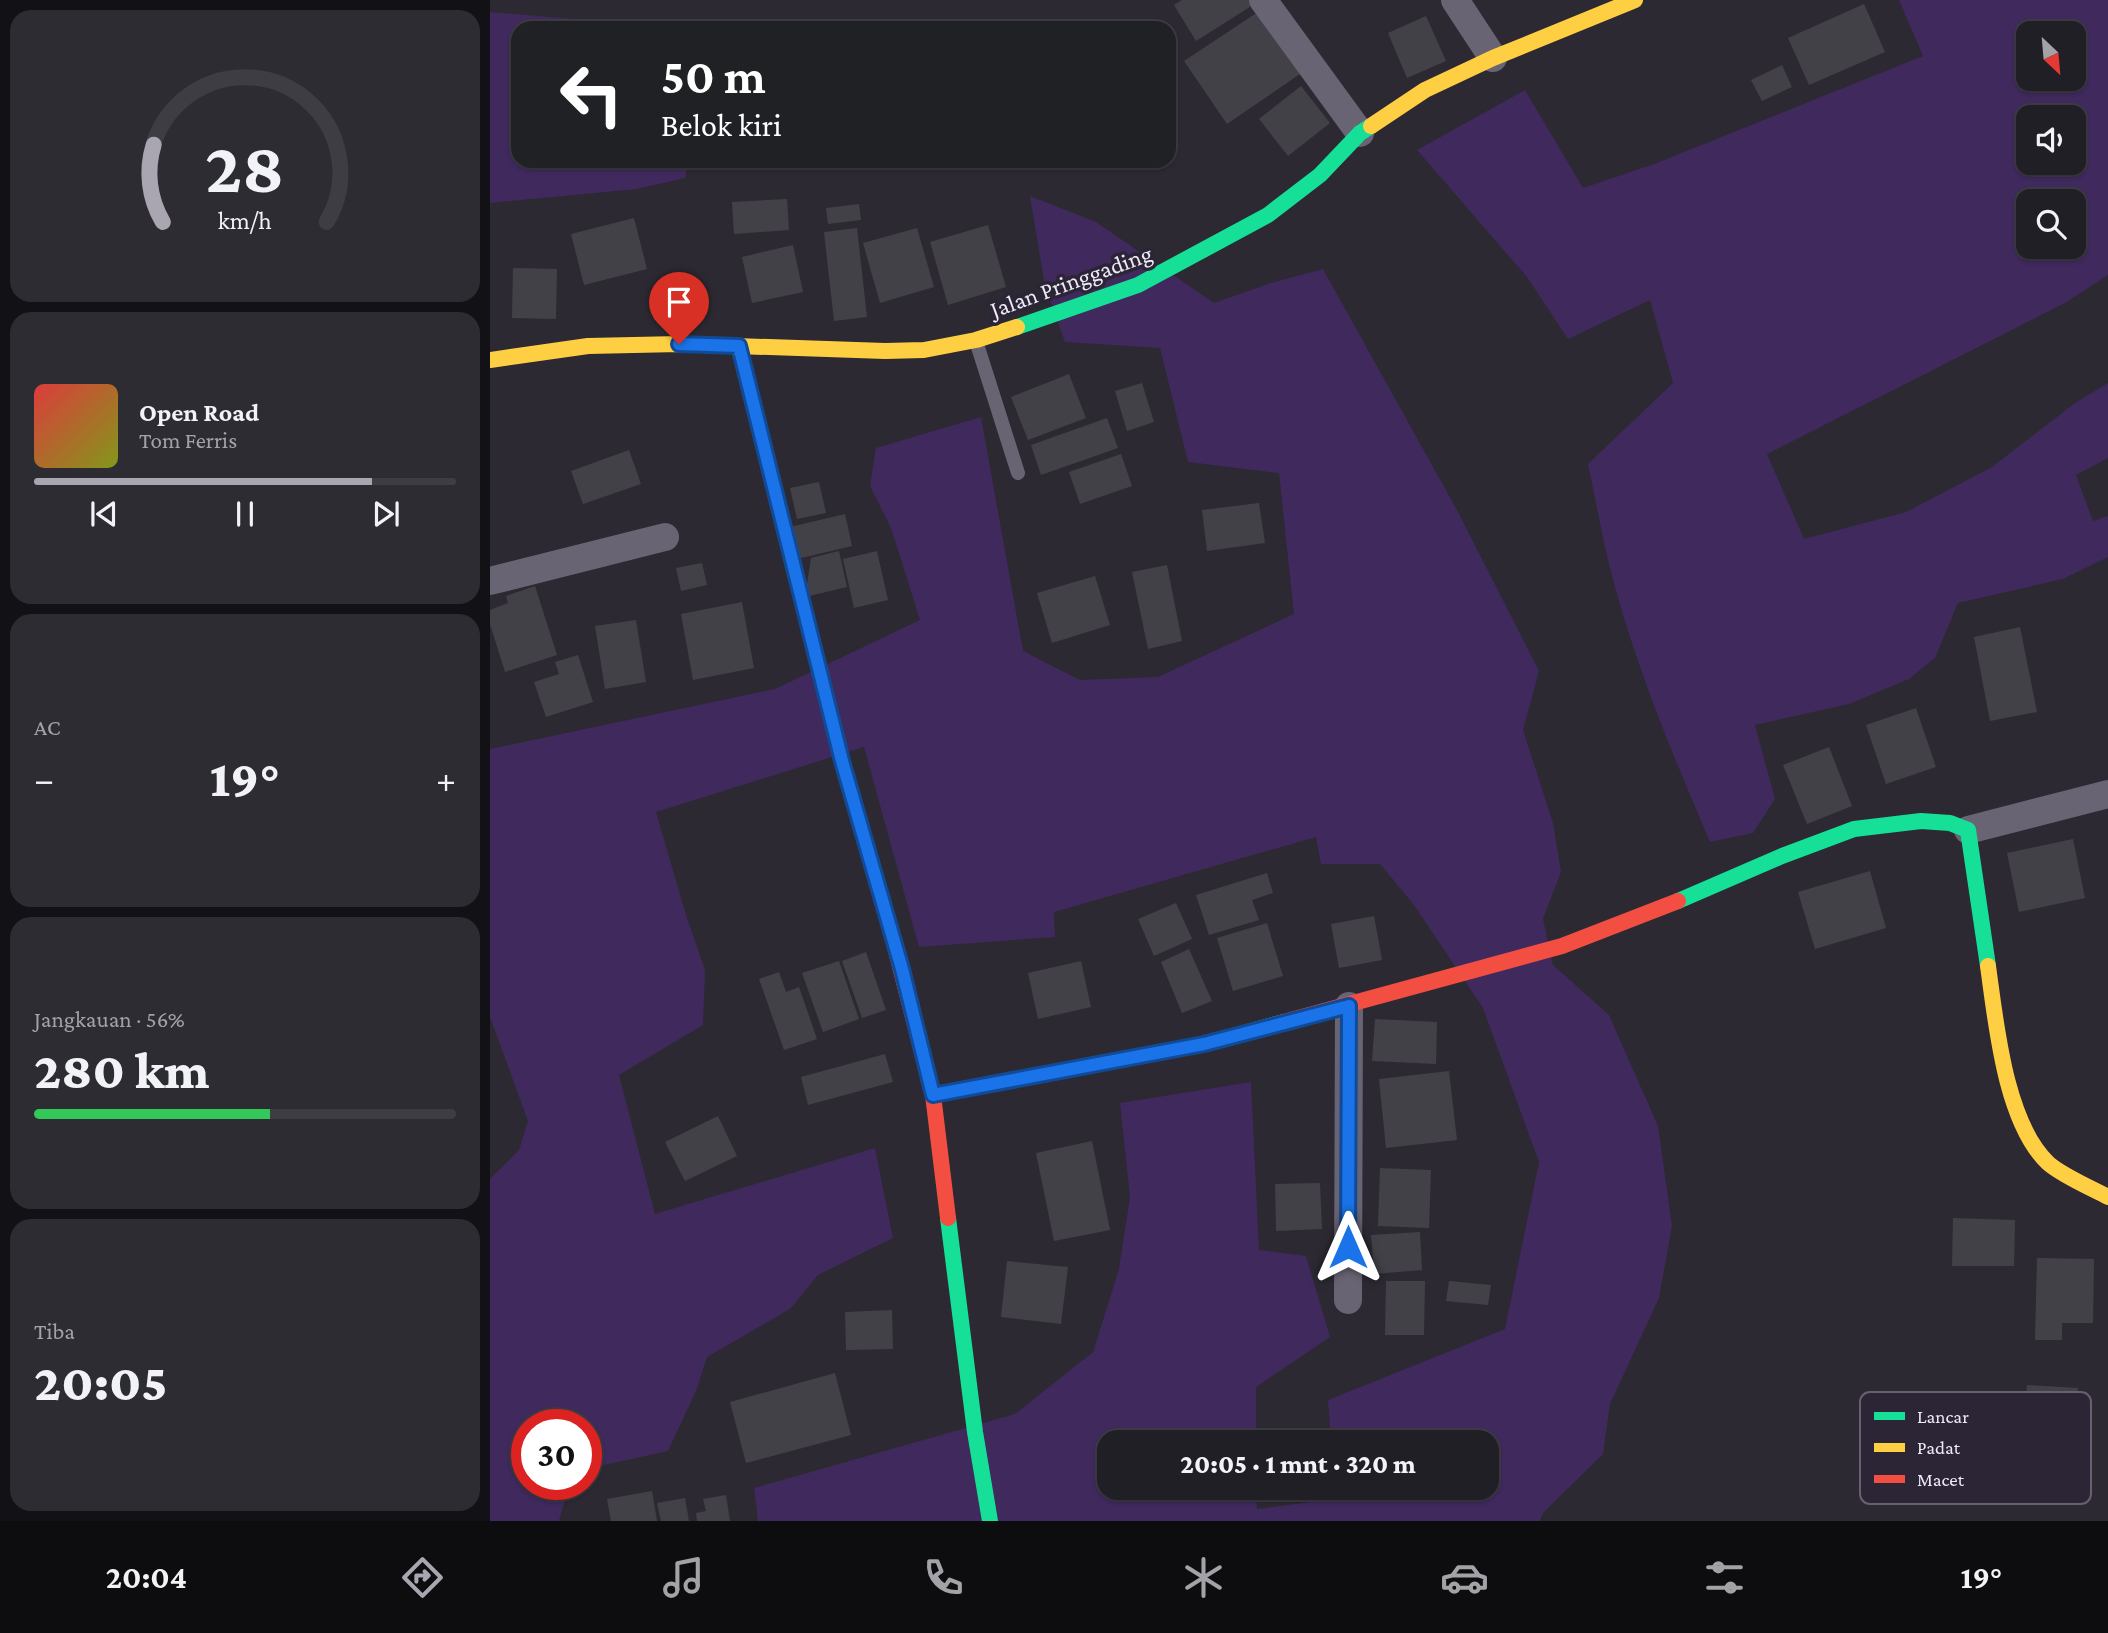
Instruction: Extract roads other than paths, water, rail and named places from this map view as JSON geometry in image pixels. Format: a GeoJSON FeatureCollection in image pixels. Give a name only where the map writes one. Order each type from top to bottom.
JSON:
{"type":"FeatureCollection","features":[{"type":"Feature","properties":{"kind":"street"},"geometry":{"type":"LineString","coordinates":[[1263,0],[1360,133]]}},
{"type":"Feature","properties":{"kind":"street"},"geometry":{"type":"LineString","coordinates":[[1455,0],[1493,58]]}},
{"type":"Feature","properties":{"kind":"street","name":"Jalan Pringgading"},"geometry":{"type":"LineString","coordinates":[[490,360],[588,346],[679,344],[924,350],[976,340],[1138,285],[1268,215],[1320,175],[1360,133],[1425,90],[1493,58],[1635,0]]}},
{"type":"Feature","properties":{"kind":"street"},"geometry":{"type":"LineString","coordinates":[[739,346],[842,761],[902,969],[933,1095],[975,1432],[990,1521]]}},
{"type":"Feature","properties":{"kind":"street"},"geometry":{"type":"LineString","coordinates":[[490,581],[665,537]]}},
{"type":"Feature","properties":{"kind":"street"},"geometry":{"type":"LineString","coordinates":[[933,1095],[1204,1044],[1562,946],[1854,829],[1921,821],[1950,823],[1968,830],[2108,794]]}},
{"type":"Feature","properties":{"kind":"street"},"geometry":{"type":"LineString","coordinates":[[1968,830],[1999,1041],[2019,1121],[2033,1147],[2050,1165],[2108,1197]]}},
{"type":"Feature","properties":{"kind":"street"},"geometry":{"type":"LineString","coordinates":[[1348,1300],[1349,1006]]}},
{"type":"Feature","properties":{"kind":"lane"},"geometry":{"type":"LineString","coordinates":[[976,340],[1018,473]]}}]}
